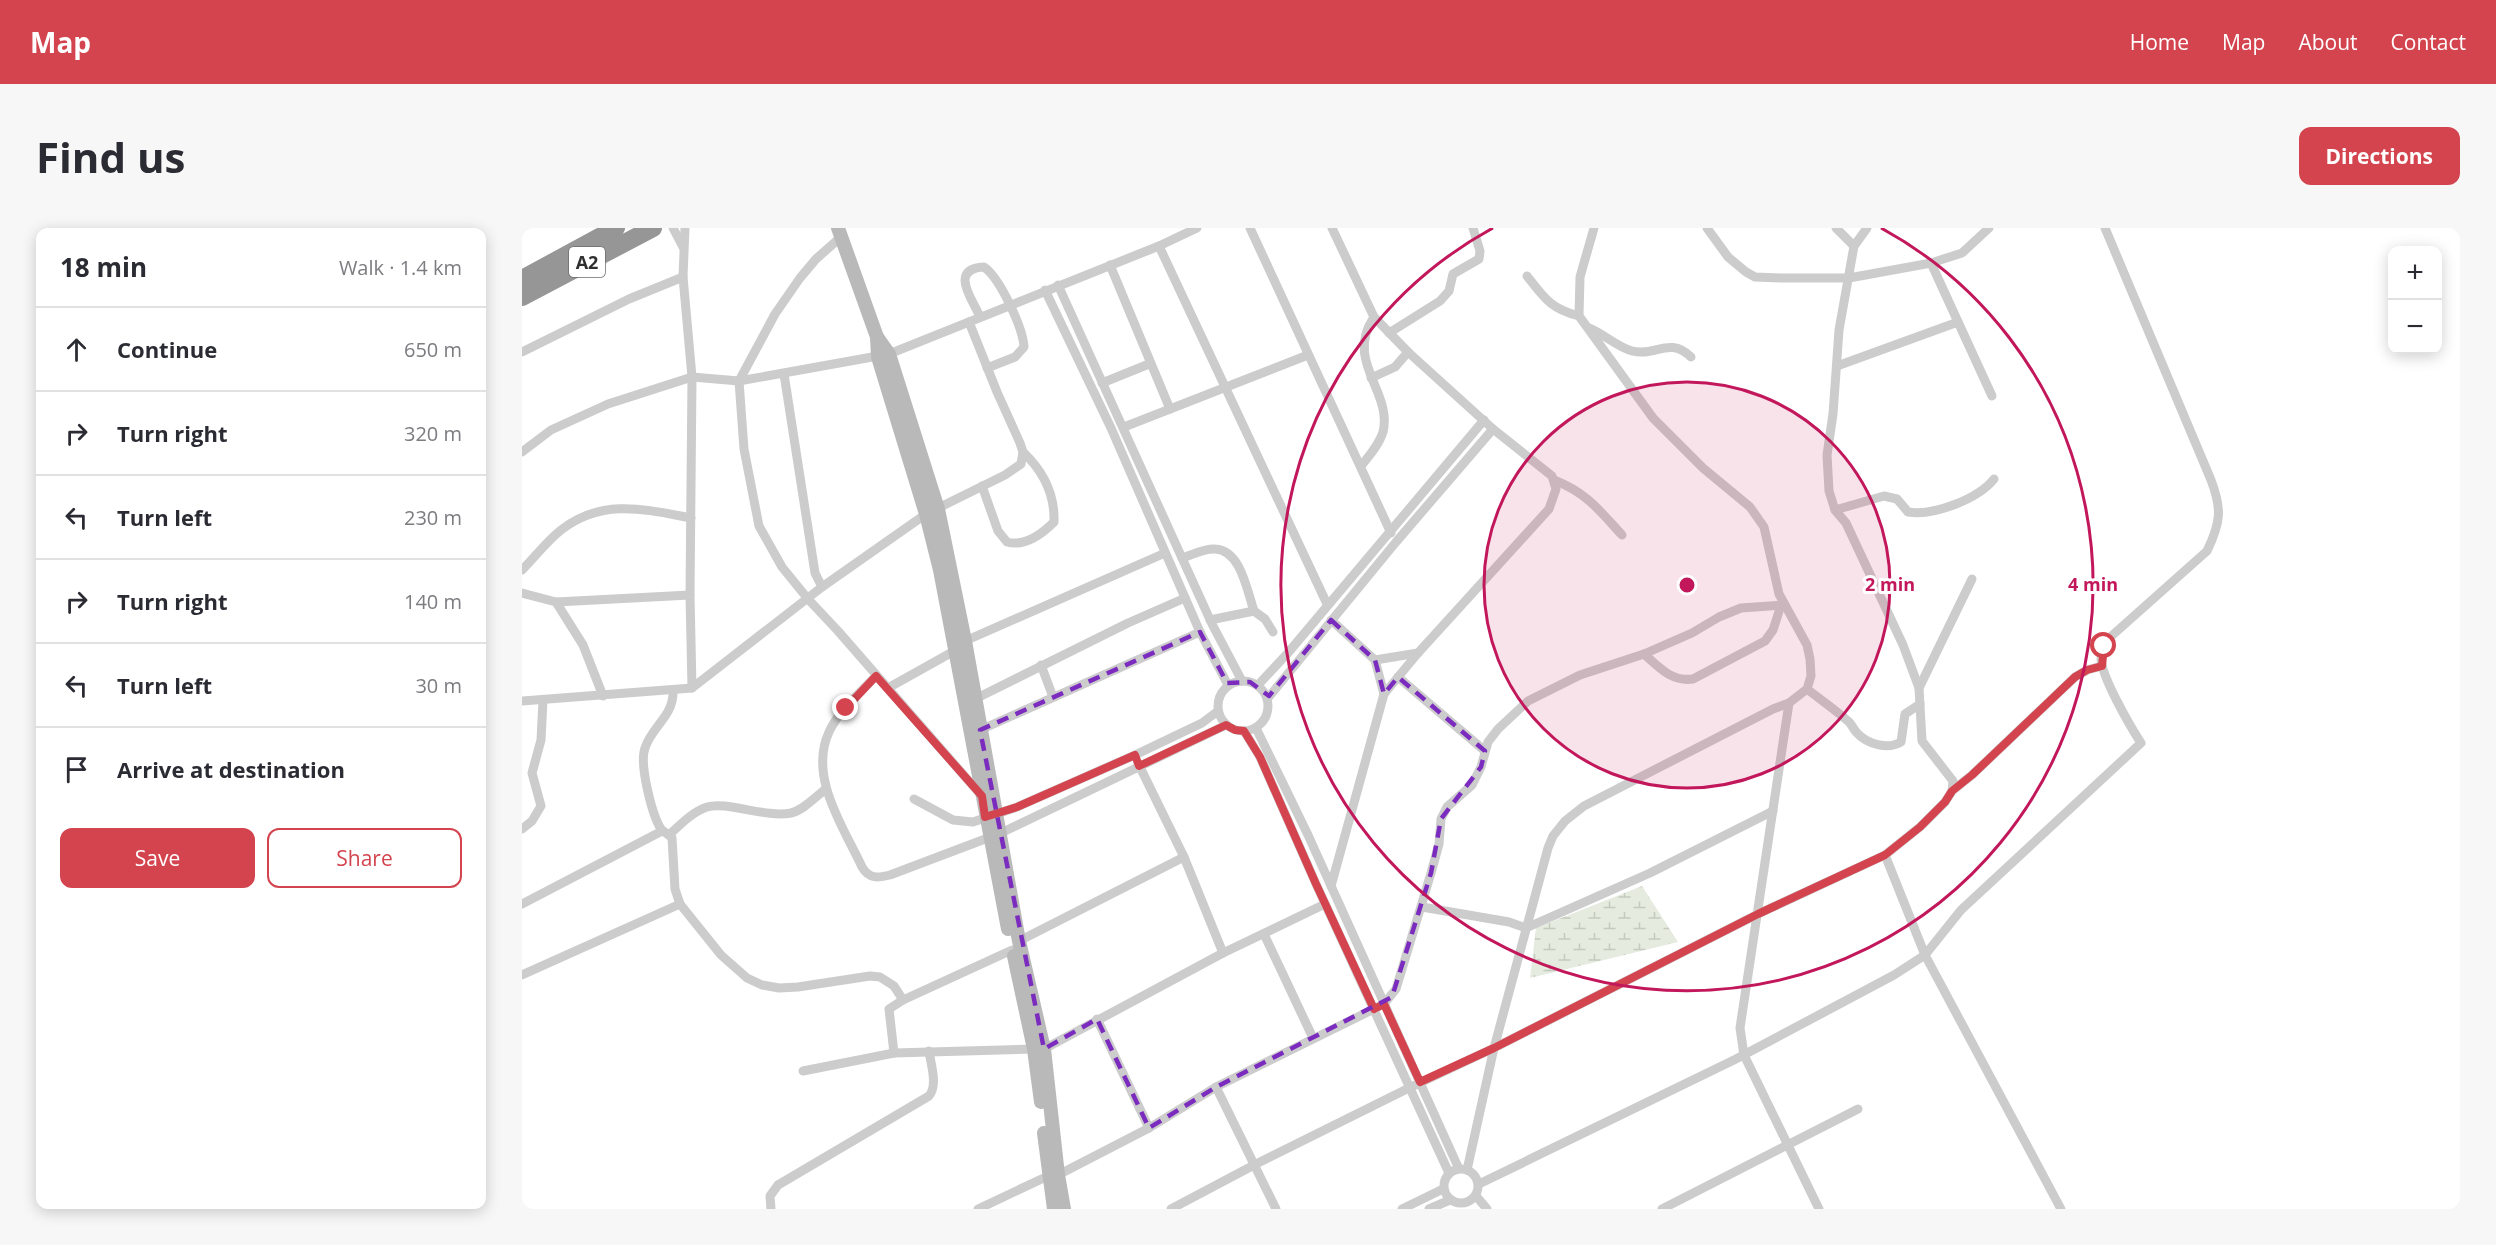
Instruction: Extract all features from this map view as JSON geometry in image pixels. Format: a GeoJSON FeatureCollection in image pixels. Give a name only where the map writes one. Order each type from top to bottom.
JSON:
{"type":"FeatureCollection","features":[{"type":"Feature","properties":{"kind":"highway","name":"A2"},"geometry":{"type":"LineString","coordinates":[[522,279],[616,228]]}},
{"type":"Feature","properties":{"kind":"highway","name":"A2"},"geometry":{"type":"LineString","coordinates":[[522,297],[653,228]]}},
{"type":"Feature","properties":{"kind":"main road"},"geometry":{"type":"LineString","coordinates":[[840,232],[878,337],[932,511],[975,699],[991,815],[1039,1049],[1053,1175],[1054,1209]]}},
{"type":"Feature","properties":{"kind":"main road"},"geometry":{"type":"LineString","coordinates":[[961,645],[982,796],[991,815]]}},
{"type":"Feature","properties":{"kind":"main road"},"geometry":{"type":"LineString","coordinates":[[1053,1175],[1064,1209]]}},
{"type":"Feature","properties":{"kind":"street"},"geometry":{"type":"LineString","coordinates":[[673,228],[684,249]]}},
{"type":"Feature","properties":{"kind":"street"},"geometry":{"type":"LineString","coordinates":[[685,228],[683,277],[692,377],[690,595],[692,688]]}},
{"type":"Feature","properties":{"kind":"street"},"geometry":{"type":"LineString","coordinates":[[522,452],[551,430],[608,404],[692,377],[739,381],[883,356],[1159,246],[1197,228]]}},
{"type":"Feature","properties":{"kind":"street"},"geometry":{"type":"LineString","coordinates":[[1250,228],[1396,542]]}},
{"type":"Feature","properties":{"kind":"street"},"geometry":{"type":"LineString","coordinates":[[1332,228],[1374,317],[1389,333],[1493,429],[1554,480],[1575,488],[1586,496],[1622,535]]}},
{"type":"Feature","properties":{"kind":"street"},"geometry":{"type":"LineString","coordinates":[[1389,333],[1440,302],[1449,291],[1453,274],[1479,259],[1480,251],[1473,228]]}},
{"type":"Feature","properties":{"kind":"street"},"geometry":{"type":"LineString","coordinates":[[1579,316],[1581,278],[1593,228]]}},
{"type":"Feature","properties":{"kind":"street"},"geometry":{"type":"LineString","coordinates":[[1707,228],[1728,257],[1755,277],[1849,278],[1931,263],[1962,253],[1989,228]]}},
{"type":"Feature","properties":{"kind":"street"},"geometry":{"type":"LineString","coordinates":[[1836,228],[1854,246]]}},
{"type":"Feature","properties":{"kind":"street"},"geometry":{"type":"LineString","coordinates":[[1867,228],[1854,246],[1839,330],[1827,455],[1829,491],[1835,510],[1846,523],[1903,645],[1919,688],[1922,741],[1953,781],[1952,791]]}},
{"type":"Feature","properties":{"kind":"street"},"geometry":{"type":"LineString","coordinates":[[1479,1184],[1744,1055],[1894,975],[1925,955],[1962,910],[2141,743],[2102,666],[2102,652],[2107,640],[2207,551],[2216,529],[2220,508],[2211,480],[2105,228]]}},
{"type":"Feature","properties":{"kind":"street"},"geometry":{"type":"LineString","coordinates":[[840,232],[800,278],[775,314],[739,381],[744,449],[759,526],[782,567],[808,599],[982,796]]}},
{"type":"Feature","properties":{"kind":"street"},"geometry":{"type":"LineString","coordinates":[[1159,246],[1327,604]]}},
{"type":"Feature","properties":{"kind":"street"},"geometry":{"type":"LineString","coordinates":[[1931,263],[1992,396]]}},
{"type":"Feature","properties":{"kind":"street"},"geometry":{"type":"LineString","coordinates":[[1110,265],[1149,364],[1170,409]]}},
{"type":"Feature","properties":{"kind":"street"},"geometry":{"type":"LineString","coordinates":[[980,317],[965,288],[967,273],[976,267],[984,267],[993,276],[1020,330],[1024,347],[1015,357],[987,368]]}},
{"type":"Feature","properties":{"kind":"street"},"geometry":{"type":"LineString","coordinates":[[1458,1170],[1553,836],[1565,821],[1600,796],[1773,709],[1789,704],[1808,689],[1811,676],[1807,645],[1783,605],[1769,546],[1759,517],[1703,468],[1653,418],[1579,316],[1559,310],[1548,302],[1527,276]]}},
{"type":"Feature","properties":{"kind":"street"},"geometry":{"type":"LineString","coordinates":[[522,352],[630,299],[683,277]]}},
{"type":"Feature","properties":{"kind":"street"},"geometry":{"type":"LineString","coordinates":[[1058,285],[1210,620],[1242,681]]}},
{"type":"Feature","properties":{"kind":"street"},"geometry":{"type":"LineString","coordinates":[[1045,290],[1111,428],[1200,632],[1228,685]]}},
{"type":"Feature","properties":{"kind":"street"},"geometry":{"type":"LineString","coordinates":[[1361,466],[1372,453],[1384,430],[1381,404],[1371,378],[1364,345],[1365,333],[1374,317]]}},
{"type":"Feature","properties":{"kind":"street"},"geometry":{"type":"LineString","coordinates":[[969,322],[1023,452],[1039,467],[1045,480],[1054,512],[1054,522],[1033,538],[1020,543],[1007,542],[998,531],[982,486]]}},
{"type":"Feature","properties":{"kind":"street"},"geometry":{"type":"LineString","coordinates":[[1837,366],[1958,322]]}},
{"type":"Feature","properties":{"kind":"street"},"geometry":{"type":"LineString","coordinates":[[1587,327],[1630,350],[1649,351],[1671,346],[1682,349],[1691,357]]}},
{"type":"Feature","properties":{"kind":"street"},"geometry":{"type":"LineString","coordinates":[[1371,378],[1395,368],[1408,352]]}},
{"type":"Feature","properties":{"kind":"street"},"geometry":{"type":"LineString","coordinates":[[1124,427],[1308,355]]}},
{"type":"Feature","properties":{"kind":"street"},"geometry":{"type":"LineString","coordinates":[[1102,383],[1149,364]]}},
{"type":"Feature","properties":{"kind":"street"},"geometry":{"type":"LineString","coordinates":[[784,374],[815,573],[822,587]]}},
{"type":"Feature","properties":{"kind":"street"},"geometry":{"type":"LineString","coordinates":[[1258,685],[1287,654],[1484,420]]}},
{"type":"Feature","properties":{"kind":"street"},"geometry":{"type":"LineString","coordinates":[[1268,698],[1258,685],[1242,681],[1228,685],[1220,696],[1218,711],[1226,725],[1235,730],[1244,731],[1256,728],[1267,715],[1268,698],[1396,542],[1493,429]]}},
{"type":"Feature","properties":{"kind":"street"},"geometry":{"type":"LineString","coordinates":[[522,701],[692,688],[822,587],[932,511],[1005,475],[1020,464],[1023,452]]}},
{"type":"Feature","properties":{"kind":"street"},"geometry":{"type":"LineString","coordinates":[[1835,510],[1884,496],[1897,499],[1908,512],[1923,512],[1972,498],[1994,479]]}},
{"type":"Feature","properties":{"kind":"street"},"geometry":{"type":"LineString","coordinates":[[1330,886],[1384,694],[1418,653],[1549,509],[1555,492],[1554,480]]}},
{"type":"Feature","properties":{"kind":"street"},"geometry":{"type":"LineString","coordinates":[[522,570],[562,529],[583,516],[604,509],[632,508],[691,518]]}},
{"type":"Feature","properties":{"kind":"street"},"geometry":{"type":"LineString","coordinates":[[1182,558],[1215,549],[1228,554],[1238,567],[1254,610],[1265,619],[1273,632]]}},
{"type":"Feature","properties":{"kind":"street"},"geometry":{"type":"LineString","coordinates":[[888,688],[961,645],[1165,553]]}},
{"type":"Feature","properties":{"kind":"street"},"geometry":{"type":"LineString","coordinates":[[1919,688],[1972,579]]}},
{"type":"Feature","properties":{"kind":"street"},"geometry":{"type":"LineString","coordinates":[[522,593],[556,602],[690,595]]}},
{"type":"Feature","properties":{"kind":"street"},"geometry":{"type":"LineString","coordinates":[[975,699],[1041,665],[1185,598]]}},
{"type":"Feature","properties":{"kind":"street"},"geometry":{"type":"LineString","coordinates":[[556,602],[584,645],[603,696]]}},
{"type":"Feature","properties":{"kind":"street"},"geometry":{"type":"LineString","coordinates":[[978,1209],[1149,1128],[1216,1087],[1384,1004],[1396,989],[1422,907],[1438,844],[1441,819],[1447,807],[1472,785],[1492,735],[1528,701],[1580,675],[1644,654],[1741,608],[1783,605]]}},
{"type":"Feature","properties":{"kind":"street"},"geometry":{"type":"LineString","coordinates":[[1644,654],[1671,677],[1693,679],[1765,641],[1773,630],[1783,605]]}},
{"type":"Feature","properties":{"kind":"street"},"geometry":{"type":"LineString","coordinates":[[1210,620],[1254,610]]}},
{"type":"Feature","properties":{"kind":"street"},"geometry":{"type":"LineString","coordinates":[[1331,620],[1375,660],[1384,694]]}},
{"type":"Feature","properties":{"kind":"street"},"geometry":{"type":"LineString","coordinates":[[980,730],[1200,632]]}},
{"type":"Feature","properties":{"kind":"street"},"geometry":{"type":"LineString","coordinates":[[1375,660],[1418,653]]}},
{"type":"Feature","properties":{"kind":"street"},"geometry":{"type":"LineString","coordinates":[[1215,660],[1228,654]]}},
{"type":"Feature","properties":{"kind":"street"},"geometry":{"type":"LineString","coordinates":[[1041,665],[1053,697]]}},
{"type":"Feature","properties":{"kind":"street"},"geometry":{"type":"LineString","coordinates":[[1172,1209],[1256,1164],[1420,1082],[1494,1048],[1758,914],[1885,855],[1920,827],[1945,802],[1952,791],[1972,775],[2075,677],[2087,670],[2102,666]]}},
{"type":"Feature","properties":{"kind":"street"},"geometry":{"type":"LineString","coordinates":[[876,676],[838,717],[828,734],[823,769],[826,789],[862,867],[866,874],[872,877],[891,874],[995,835],[1226,725]]}},
{"type":"Feature","properties":{"kind":"street"},"geometry":{"type":"LineString","coordinates":[[1398,677],[1485,751]]}},
{"type":"Feature","properties":{"kind":"street"},"geometry":{"type":"LineString","coordinates":[[1808,689],[1850,722],[1858,735],[1870,743],[1886,746],[1895,746],[1900,742],[1905,714],[1920,704]]}},
{"type":"Feature","properties":{"kind":"street"},"geometry":{"type":"LineString","coordinates":[[673,691],[669,711],[648,742],[643,754],[652,806],[673,846],[675,889],[680,904],[734,968],[747,978],[779,988],[870,976],[887,980],[903,1000]]}},
{"type":"Feature","properties":{"kind":"street"},"geometry":{"type":"LineString","coordinates":[[522,829],[532,820],[541,806],[532,773],[541,740],[543,700]]}},
{"type":"Feature","properties":{"kind":"street"},"geometry":{"type":"LineString","coordinates":[[1789,704],[1740,1028],[1744,1055],[1819,1209]]}},
{"type":"Feature","properties":{"kind":"street"},"geometry":{"type":"LineString","coordinates":[[914,799],[953,820],[973,822],[1046,795],[1135,755],[1202,723],[1218,711]]}},
{"type":"Feature","properties":{"kind":"street"},"geometry":{"type":"LineString","coordinates":[[1256,728],[1269,750],[1458,1170]]}},
{"type":"Feature","properties":{"kind":"street"},"geometry":{"type":"LineString","coordinates":[[1244,731],[1260,757],[1409,1088],[1458,1170]]}},
{"type":"Feature","properties":{"kind":"street"},"geometry":{"type":"LineString","coordinates":[[1135,755],[1184,858],[1223,953]]}},
{"type":"Feature","properties":{"kind":"street"},"geometry":{"type":"LineString","coordinates":[[522,904],[665,833],[710,806],[726,806],[753,812],[794,813],[826,789]]}},
{"type":"Feature","properties":{"kind":"street"},"geometry":{"type":"LineString","coordinates":[[1422,907],[1509,922],[1526,928],[1650,873],[1773,811]]}},
{"type":"Feature","properties":{"kind":"street"},"geometry":{"type":"LineString","coordinates":[[1885,855],[1925,955],[2061,1209]]}},
{"type":"Feature","properties":{"kind":"street"},"geometry":{"type":"LineString","coordinates":[[894,1053],[888,1009],[1184,858]]}},
{"type":"Feature","properties":{"kind":"street"},"geometry":{"type":"LineString","coordinates":[[522,975],[680,904]]}},
{"type":"Feature","properties":{"kind":"street"},"geometry":{"type":"LineString","coordinates":[[803,1071],[894,1053],[1039,1049],[1223,953],[1325,904]]}},
{"type":"Feature","properties":{"kind":"street"},"geometry":{"type":"LineString","coordinates":[[1264,934],[1313,1038]]}},
{"type":"Feature","properties":{"kind":"street"},"geometry":{"type":"LineString","coordinates":[[1097,1019],[1149,1128]]}},
{"type":"Feature","properties":{"kind":"street"},"geometry":{"type":"LineString","coordinates":[[771,1209],[770,1196],[778,1185],[929,1096],[933,1091],[933,1084],[929,1051]]}},
{"type":"Feature","properties":{"kind":"street"},"geometry":{"type":"LineString","coordinates":[[1216,1087],[1256,1164],[1276,1209]]}},
{"type":"Feature","properties":{"kind":"street"},"geometry":{"type":"LineString","coordinates":[[1662,1209],[1858,1109]]}},
{"type":"Feature","properties":{"kind":"street"},"geometry":{"type":"LineString","coordinates":[[1458,1170],[1473,1173],[1479,1184],[1476,1196],[1466,1203],[1455,1203],[1450,1200],[1443,1189],[1446,1177],[1458,1170]]}},
{"type":"Feature","properties":{"kind":"street"},"geometry":{"type":"LineString","coordinates":[[1402,1209],[1443,1189]]}},
{"type":"Feature","properties":{"kind":"street"},"geometry":{"type":"LineString","coordinates":[[1476,1196],[1487,1209]]}},
{"type":"Feature","properties":{"kind":"street"},"geometry":{"type":"LineString","coordinates":[[1430,1209],[1450,1200]]}},
{"type":"Feature","properties":{"kind":"highlighted area"},"geometry":{"type":"Polygon","coordinates":[[[1331,620],[1375,660],[1384,694],[1398,677],[1485,751],[1481,767],[1441,819],[1431,873],[1392,997],[1216,1087],[1149,1128],[1097,1019],[1044,1049],[980,730],[1200,632],[1227,683],[1250,682],[1269,696],[1331,620]]]}},
{"type":"Feature","properties":{"kind":"green space"},"geometry":{"type":"Polygon","coordinates":[[[1642,886],[1678,942],[1530,978],[1536,928],[1642,886]]]}},
{"type":"Feature","properties":{"kind":"route"},"geometry":{"type":"LineString","coordinates":[[846,708],[876,676],[982,796],[985,817],[1017,807],[1135,755],[1139,766],[1226,725],[1235,730],[1244,731],[1260,757],[1374,1009],[1384,1004],[1420,1082],[1494,1048],[1758,914],[1885,855],[1920,827],[1945,802],[1952,791],[1972,775],[2056,693],[2075,677],[2087,670],[2102,666],[2104,646]]}}]}
